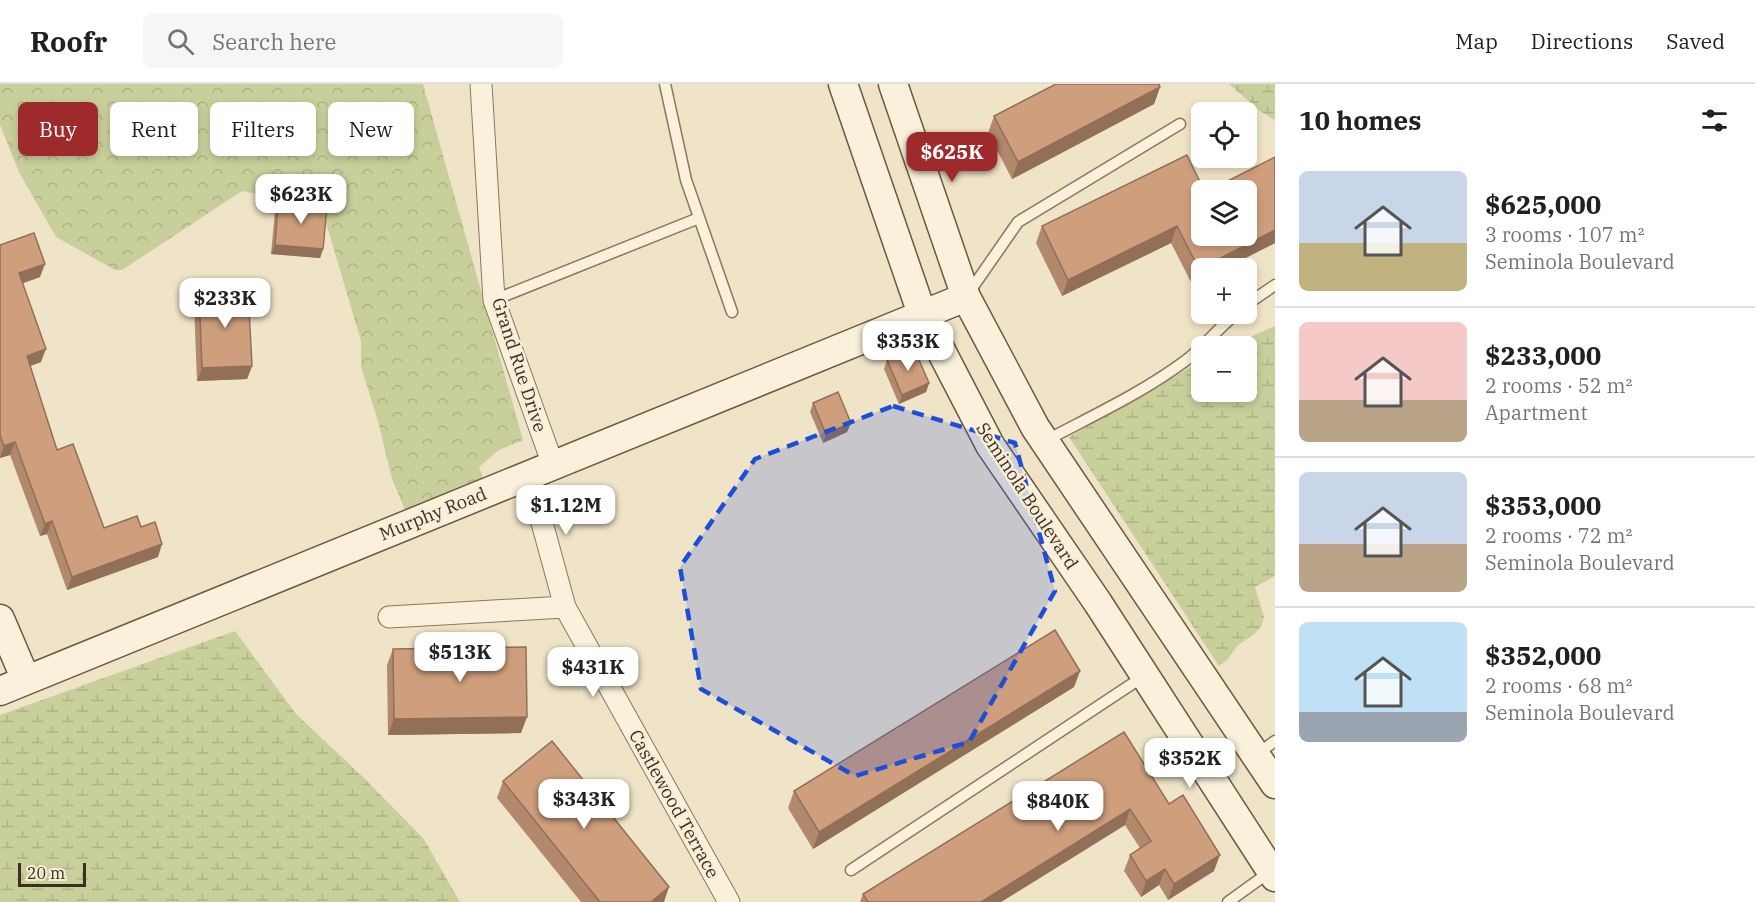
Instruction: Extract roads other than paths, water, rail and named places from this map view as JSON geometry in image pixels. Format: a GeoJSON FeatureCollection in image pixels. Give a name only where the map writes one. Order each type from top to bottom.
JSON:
{"type":"FeatureCollection","features":[{"type":"Feature","properties":{"kind":"main road","name":"Seminola Boulevard"},"geometry":{"type":"LineString","coordinates":[[843,84],[922,314],[990,445],[1091,593],[1273,874]]}},
{"type":"Feature","properties":{"kind":"main road"},"geometry":{"type":"LineString","coordinates":[[893,84],[966,297],[1035,427],[1265,748],[1275,784]]}},
{"type":"Feature","properties":{"kind":"main road","name":"Murphy Road"},"geometry":{"type":"LineString","coordinates":[[0,691],[966,297]]}},
{"type":"Feature","properties":{"kind":"main road"},"geometry":{"type":"LineString","coordinates":[[0,619],[26,680]]}},
{"type":"Feature","properties":{"kind":"street","name":"Grand Rue Drive"},"geometry":{"type":"LineString","coordinates":[[481,84],[494,300],[541,470],[565,607]]}},
{"type":"Feature","properties":{"kind":"street"},"geometry":{"type":"LineString","coordinates":[[389,617],[565,607]]}},
{"type":"Feature","properties":{"kind":"street","name":"Castlewood Terrace"},"geometry":{"type":"LineString","coordinates":[[565,607],[729,902]]}},
{"type":"Feature","properties":{"kind":"lane"},"geometry":{"type":"LineString","coordinates":[[665,84],[686,180],[732,312]]}},
{"type":"Feature","properties":{"kind":"lane"},"geometry":{"type":"LineString","coordinates":[[966,297],[1018,222],[1180,124]]}},
{"type":"Feature","properties":{"kind":"lane"},"geometry":{"type":"LineString","coordinates":[[494,300],[699,218]]}},
{"type":"Feature","properties":{"kind":"lane"},"geometry":{"type":"LineString","coordinates":[[1257,297],[1275,285]]}},
{"type":"Feature","properties":{"kind":"lane"},"geometry":{"type":"LineString","coordinates":[[1045,441],[1164,376],[1195,353],[1225,324]]}},
{"type":"Feature","properties":{"kind":"lane"},"geometry":{"type":"LineString","coordinates":[[850,870],[1145,676]]}},
{"type":"Feature","properties":{"kind":"lane"},"geometry":{"type":"LineString","coordinates":[[1228,902],[1273,874]]}}]}
